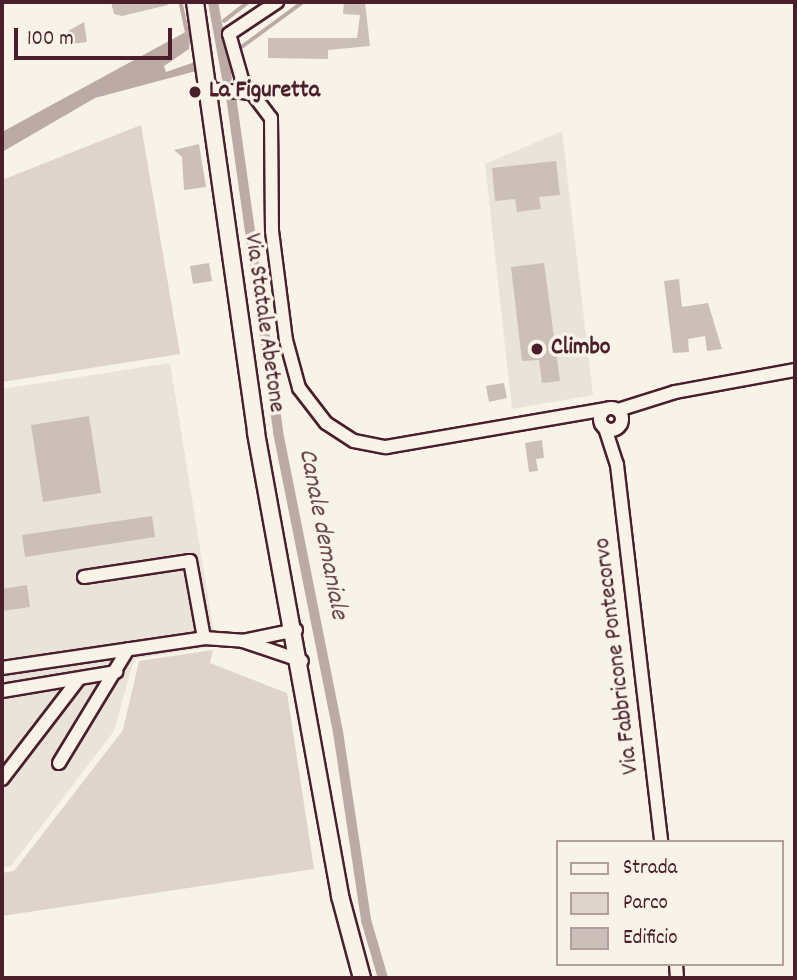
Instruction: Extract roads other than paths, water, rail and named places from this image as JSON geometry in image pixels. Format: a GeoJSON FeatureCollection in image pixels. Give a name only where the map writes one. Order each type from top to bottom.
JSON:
{"type":"FeatureCollection","features":[{"type":"Feature","properties":{"kind":"main road","name":"Via Statale Abetone"},"geometry":{"type":"LineString","coordinates":[[195,2],[209,84],[256,433],[302,661],[340,896],[362,978]]}},
{"type":"Feature","properties":{"kind":"street"},"geometry":{"type":"LineString","coordinates":[[241,89],[229,34],[277,2]]}},
{"type":"Feature","properties":{"kind":"street"},"geometry":{"type":"LineString","coordinates":[[209,84],[241,89],[263,102],[271,118],[272,231],[286,340],[299,388],[318,416],[346,437],[380,447],[570,414],[612,410],[795,370]]}},
{"type":"Feature","properties":{"kind":"street"},"geometry":{"type":"LineString","coordinates":[[570,414],[604,427],[620,425],[656,399]]}},
{"type":"Feature","properties":{"kind":"street"},"geometry":{"type":"LineString","coordinates":[[604,427],[612,410]]}},
{"type":"Feature","properties":{"kind":"street","name":"Via Fabbricone Pontecorvo"},"geometry":{"type":"LineString","coordinates":[[612,410],[620,425],[617,465],[662,840]]}},
{"type":"Feature","properties":{"kind":"street","name":"Via Fabbricone Pontecorvo"},"geometry":{"type":"LineString","coordinates":[[604,427],[617,465]]}},
{"type":"Feature","properties":{"kind":"street"},"geometry":{"type":"LineString","coordinates":[[84,577],[190,561],[204,638]]}},
{"type":"Feature","properties":{"kind":"street"},"geometry":{"type":"LineString","coordinates":[[243,641],[296,630]]}},
{"type":"Feature","properties":{"kind":"street"},"geometry":{"type":"LineString","coordinates":[[2,668],[204,638],[243,641],[302,661]]}},
{"type":"Feature","properties":{"kind":"street"},"geometry":{"type":"LineString","coordinates":[[59,763],[128,649]]}},
{"type":"Feature","properties":{"kind":"street"},"geometry":{"type":"LineString","coordinates":[[2,691],[116,672]]}},
{"type":"Feature","properties":{"kind":"street"},"geometry":{"type":"LineString","coordinates":[[2,779],[78,680]]}},
{"type":"Feature","properties":{"kind":"waterway"},"geometry":{"type":"LineString","coordinates":[[181,2],[188,34]]}},
{"type":"Feature","properties":{"kind":"waterway","name":"Canale demaniale"},"geometry":{"type":"LineString","coordinates":[[213,2],[227,78]]}},
{"type":"Feature","properties":{"kind":"waterway"},"geometry":{"type":"LineString","coordinates":[[224,21],[248,2]]}},
{"type":"Feature","properties":{"kind":"waterway"},"geometry":{"type":"LineString","coordinates":[[239,49],[303,2]]}},
{"type":"Feature","properties":{"kind":"waterway","name":"Canale demaniale"},"geometry":{"type":"LineString","coordinates":[[231,96],[278,432],[338,732],[366,920],[383,978]]}},
{"type":"Feature","properties":{"kind":"place","name":"La Figuretta"},"geometry":{"type":"Point","coordinates":[195,92]}},
{"type":"Feature","properties":{"kind":"place","name":"Climbo"},"geometry":{"type":"Point","coordinates":[537,349]}}]}
